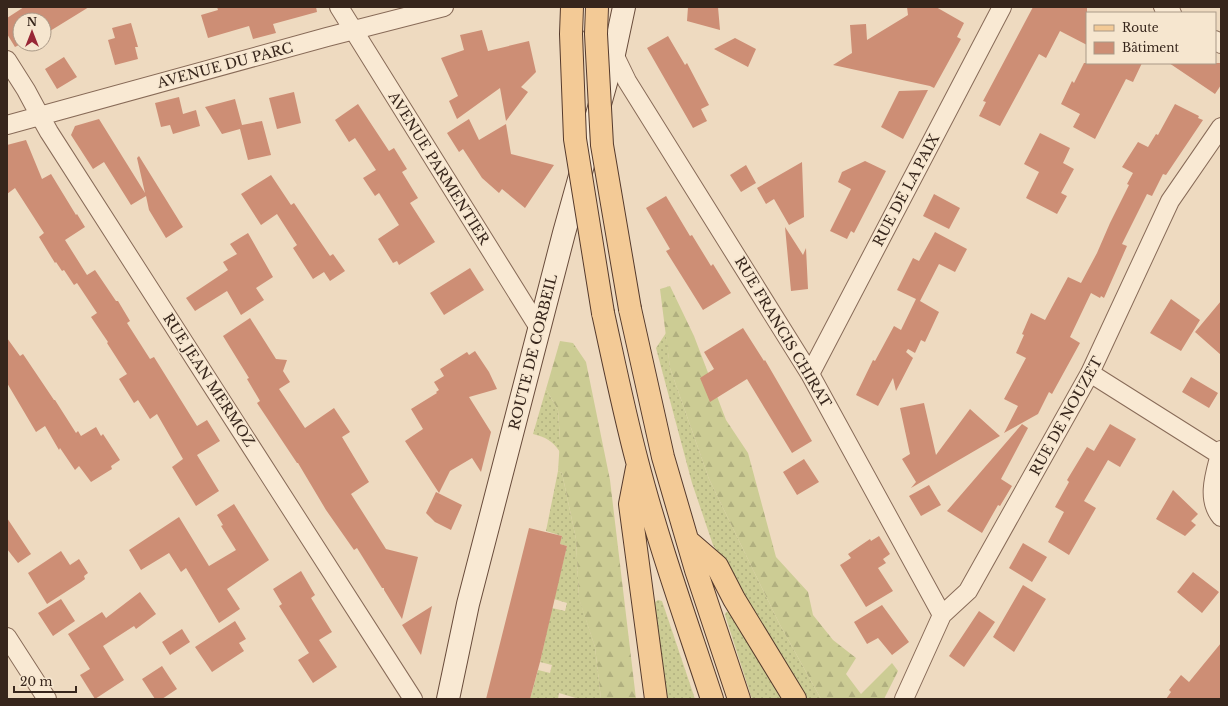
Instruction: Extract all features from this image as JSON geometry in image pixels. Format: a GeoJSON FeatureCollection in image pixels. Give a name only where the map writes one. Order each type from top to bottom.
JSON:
{"type":"FeatureCollection","features":[{"type":"Feature","properties":{"kind":"main road"},"geometry":{"type":"LineString","coordinates":[[572,7],[571,34],[574,139],[603,313],[637,463],[668,567],[712,699]]}},
{"type":"Feature","properties":{"kind":"main road"},"geometry":{"type":"LineString","coordinates":[[597,7],[596,34],[602,145],[630,309],[663,458],[696,570],[738,699]]}},
{"type":"Feature","properties":{"kind":"main road","name":"ROUTE DE CORBEIL"},"geometry":{"type":"LineString","coordinates":[[448,699],[468,604],[564,233],[614,54],[624,7]]}},
{"type":"Feature","properties":{"kind":"main road"},"geometry":{"type":"LineString","coordinates":[[637,463],[630,504],[656,699]]}},
{"type":"Feature","properties":{"kind":"main road"},"geometry":{"type":"LineString","coordinates":[[688,541],[717,566],[734,599],[795,699]]}},
{"type":"Feature","properties":{"kind":"street","name":"AVENUE PARMENTIER"},"geometry":{"type":"LineString","coordinates":[[339,7],[539,328]]}},
{"type":"Feature","properties":{"kind":"street","name":"AVENUE DU PARC"},"geometry":{"type":"LineString","coordinates":[[7,125],[354,30],[444,7]]}},
{"type":"Feature","properties":{"kind":"street"},"geometry":{"type":"LineString","coordinates":[[576,7],[614,54]]}},
{"type":"Feature","properties":{"kind":"street","name":"RUE DE LA PAIX"},"geometry":{"type":"LineString","coordinates":[[810,374],[1002,7]]}},
{"type":"Feature","properties":{"kind":"street","name":"RUE FRANCIS CHIRAT"},"geometry":{"type":"LineString","coordinates":[[614,54],[627,81],[810,374],[942,615]]}},
{"type":"Feature","properties":{"kind":"street","name":"RUE JEAN MERMOZ"},"geometry":{"type":"LineString","coordinates":[[7,60],[40,116],[413,699]]}},
{"type":"Feature","properties":{"kind":"street","name":"RUE DE NOUZET"},"geometry":{"type":"LineString","coordinates":[[904,699],[942,615],[968,591],[1090,373],[1170,200],[1221,127]]}},
{"type":"Feature","properties":{"kind":"street"},"geometry":{"type":"LineString","coordinates":[[1090,373],[1220,453],[1213,482],[1213,499],[1221,517]]}},
{"type":"Feature","properties":{"kind":"street"},"geometry":{"type":"LineString","coordinates":[[7,637],[47,699]]}},
{"type":"Feature","properties":{"kind":"green space"},"geometry":{"type":"Polygon","coordinates":[[[670,286],[694,336],[726,420],[748,453],[776,557],[808,592],[813,615],[833,640],[856,658],[846,674],[861,694],[892,663],[898,671],[884,699],[821,699],[779,623],[709,479],[670,368],[660,289],[670,286]]]}},
{"type":"Feature","properties":{"kind":"green space"},"geometry":{"type":"Polygon","coordinates":[[[666,333],[670,368],[709,479],[779,623],[821,699],[808,699],[763,630],[713,545],[692,483],[656,348],[666,333]]]}},
{"type":"Feature","properties":{"kind":"green space"},"geometry":{"type":"Polygon","coordinates":[[[560,341],[573,343],[586,362],[610,480],[636,699],[601,699],[595,647],[579,599],[576,539],[562,473],[558,471],[560,440],[558,410],[546,389],[560,341]]]}},
{"type":"Feature","properties":{"kind":"green space"},"geometry":{"type":"Polygon","coordinates":[[[546,389],[558,410],[560,452],[555,445],[548,440],[533,434],[546,389]]]}},
{"type":"Feature","properties":{"kind":"green space"},"geometry":{"type":"Polygon","coordinates":[[[558,471],[562,473],[576,539],[579,598],[595,647],[601,699],[579,699],[559,693],[558,699],[530,699],[538,670],[550,673],[552,665],[540,662],[552,608],[565,611],[567,603],[554,599],[567,546],[560,544],[562,536],[546,531],[558,471]]]}},
{"type":"Feature","properties":{"kind":"green space"},"geometry":{"type":"Polygon","coordinates":[[[658,600],[662,601],[695,699],[666,699],[654,607],[655,602],[658,600]]]}},
{"type":"Feature","properties":{"kind":"green space"},"geometry":{"type":"Polygon","coordinates":[[[726,612],[731,612],[786,699],[752,699],[725,615],[726,612]]]}},
{"type":"Feature","properties":{"kind":"building"},"geometry":{"type":"Polygon","coordinates":[[[24,7],[89,7],[52,30],[52,12],[16,12],[24,7]]]}},
{"type":"Feature","properties":{"kind":"building"},"geometry":{"type":"Polygon","coordinates":[[[217,7],[316,7],[317,12],[273,24],[276,33],[253,39],[249,26],[208,38],[201,15],[218,10],[217,7]]]}},
{"type":"Feature","properties":{"kind":"building"},"geometry":{"type":"Polygon","coordinates":[[[688,7],[718,7],[720,30],[687,21],[688,7]]]}},
{"type":"Feature","properties":{"kind":"building"},"geometry":{"type":"Polygon","coordinates":[[[907,7],[936,7],[964,23],[957,37],[961,39],[934,88],[833,65],[852,53],[850,25],[866,24],[867,40],[908,15],[907,7]]]}},
{"type":"Feature","properties":{"kind":"building"},"geometry":{"type":"Polygon","coordinates":[[[1033,7],[1087,7],[1086,44],[1060,31],[1046,58],[1039,54],[1000,126],[979,116],[986,102],[983,101],[1033,7]]]}},
{"type":"Feature","properties":{"kind":"building"},"geometry":{"type":"Polygon","coordinates":[[[12,15],[12,42],[7,34],[7,18],[12,15]]]}},
{"type":"Feature","properties":{"kind":"building"},"geometry":{"type":"Polygon","coordinates":[[[131,23],[138,47],[135,47],[138,59],[115,65],[108,40],[115,38],[112,28],[131,23]]]}},
{"type":"Feature","properties":{"kind":"building"},"geometry":{"type":"Polygon","coordinates":[[[482,30],[488,51],[529,41],[536,72],[521,87],[528,92],[506,121],[500,88],[457,119],[449,101],[458,96],[441,58],[464,50],[460,35],[482,30]]]}},
{"type":"Feature","properties":{"kind":"building"},"geometry":{"type":"Polygon","coordinates":[[[668,36],[685,65],[687,63],[709,105],[701,109],[707,121],[693,128],[647,48],[668,36]]]}},
{"type":"Feature","properties":{"kind":"building"},"geometry":{"type":"Polygon","coordinates":[[[735,38],[756,49],[748,67],[714,49],[735,38]]]}},
{"type":"Feature","properties":{"kind":"building"},"geometry":{"type":"Polygon","coordinates":[[[64,57],[77,77],[57,89],[45,69],[64,57]]]}},
{"type":"Feature","properties":{"kind":"building"},"geometry":{"type":"Polygon","coordinates":[[[1084,63],[1142,64],[1133,82],[1126,79],[1095,139],[1073,127],[1080,114],[1061,104],[1072,81],[1074,83],[1084,63]]]}},
{"type":"Feature","properties":{"kind":"building"},"geometry":{"type":"Polygon","coordinates":[[[1221,63],[1221,85],[1215,94],[1170,64],[1221,63]]]}},
{"type":"Feature","properties":{"kind":"building"},"geometry":{"type":"Polygon","coordinates":[[[928,90],[903,139],[881,127],[899,91],[928,90]]]}},
{"type":"Feature","properties":{"kind":"building"},"geometry":{"type":"Polygon","coordinates":[[[294,92],[301,123],[277,129],[269,98],[294,92]]]}},
{"type":"Feature","properties":{"kind":"building"},"geometry":{"type":"Polygon","coordinates":[[[179,97],[183,114],[196,110],[200,126],[173,134],[170,125],[161,127],[155,103],[179,97]]]}},
{"type":"Feature","properties":{"kind":"building"},"geometry":{"type":"Polygon","coordinates":[[[235,99],[242,125],[262,121],[271,155],[248,160],[240,129],[222,134],[205,107],[235,99]]]}},
{"type":"Feature","properties":{"kind":"building"},"geometry":{"type":"Polygon","coordinates":[[[358,104],[389,151],[394,148],[407,169],[402,172],[418,198],[410,203],[435,242],[399,265],[397,261],[393,263],[378,239],[399,225],[379,193],[375,196],[363,178],[376,170],[355,138],[349,142],[335,120],[358,104]]]}},
{"type":"Feature","properties":{"kind":"building"},"geometry":{"type":"Polygon","coordinates":[[[1175,104],[1199,116],[1198,118],[1203,120],[1166,175],[1163,174],[1152,196],[1147,194],[1122,244],[1127,246],[1104,298],[1101,296],[1100,298],[1091,293],[1070,337],[1080,343],[1052,394],[1049,392],[1038,414],[1004,433],[1018,406],[1004,399],[1026,358],[1016,353],[1031,313],[1045,320],[1068,277],[1081,283],[1129,185],[1127,184],[1133,173],[1122,167],[1138,142],[1148,147],[1156,134],[1158,135],[1175,104]]]}},
{"type":"Feature","properties":{"kind":"building"},"geometry":{"type":"Polygon","coordinates":[[[99,119],[145,193],[137,158],[139,156],[183,227],[166,238],[149,210],[146,196],[131,205],[104,162],[93,169],[71,135],[75,126],[99,119]]]}},
{"type":"Feature","properties":{"kind":"building"},"geometry":{"type":"Polygon","coordinates":[[[469,119],[479,140],[506,124],[511,154],[554,165],[525,208],[502,189],[499,193],[482,178],[463,149],[459,152],[447,133],[469,119]]]}},
{"type":"Feature","properties":{"kind":"building"},"geometry":{"type":"Polygon","coordinates":[[[1040,133],[1070,148],[1063,163],[1074,169],[1061,193],[1067,196],[1057,214],[1026,198],[1039,172],[1024,164],[1040,133]]]}},
{"type":"Feature","properties":{"kind":"building"},"geometry":{"type":"Polygon","coordinates":[[[26,140],[42,179],[51,174],[85,227],[65,240],[87,275],[95,270],[116,301],[118,301],[130,321],[127,323],[150,359],[154,357],[197,426],[207,420],[220,441],[197,455],[219,491],[196,506],[172,467],[183,459],[157,414],[150,419],[138,400],[134,403],[119,379],[127,374],[91,317],[97,313],[77,283],[74,285],[64,270],[62,271],[56,262],[55,263],[39,237],[44,233],[15,188],[7,194],[7,145],[26,140]]]}},
{"type":"Feature","properties":{"kind":"building"},"geometry":{"type":"Polygon","coordinates":[[[865,161],[886,171],[854,233],[851,231],[847,239],[830,231],[851,189],[838,182],[842,172],[865,161]]]}},
{"type":"Feature","properties":{"kind":"building"},"geometry":{"type":"Polygon","coordinates":[[[802,162],[804,217],[789,225],[774,199],[766,204],[757,188],[802,162]]]}},
{"type":"Feature","properties":{"kind":"building"},"geometry":{"type":"Polygon","coordinates":[[[746,165],[756,183],[741,192],[730,175],[746,165]]]}},
{"type":"Feature","properties":{"kind":"building"},"geometry":{"type":"Polygon","coordinates":[[[271,175],[291,205],[294,203],[330,256],[333,254],[345,271],[330,281],[324,272],[313,279],[293,248],[297,245],[277,214],[261,225],[241,194],[271,175]]]}},
{"type":"Feature","properties":{"kind":"building"},"geometry":{"type":"Polygon","coordinates":[[[934,194],[960,208],[949,229],[923,216],[934,194]]]}},
{"type":"Feature","properties":{"kind":"building"},"geometry":{"type":"Polygon","coordinates":[[[666,196],[690,236],[692,235],[711,266],[713,264],[731,293],[703,310],[666,251],[670,249],[646,208],[666,196]]]}},
{"type":"Feature","properties":{"kind":"building"},"geometry":{"type":"Polygon","coordinates":[[[785,227],[803,255],[806,248],[808,289],[791,291],[785,227]]]}},
{"type":"Feature","properties":{"kind":"building"},"geometry":{"type":"Polygon","coordinates":[[[935,232],[967,249],[955,272],[939,264],[920,301],[939,312],[925,342],[921,340],[915,353],[908,349],[906,352],[913,358],[896,391],[893,378],[878,406],[856,395],[873,360],[875,361],[894,326],[901,330],[916,299],[897,290],[913,258],[919,261],[935,232]]]}},
{"type":"Feature","properties":{"kind":"building"},"geometry":{"type":"Polygon","coordinates":[[[248,233],[273,277],[256,288],[264,300],[241,315],[227,291],[195,311],[186,298],[228,270],[223,262],[237,254],[230,244],[248,233]]]}},
{"type":"Feature","properties":{"kind":"building"},"geometry":{"type":"Polygon","coordinates":[[[470,268],[484,290],[444,315],[430,293],[470,268]]]}},
{"type":"Feature","properties":{"kind":"building"},"geometry":{"type":"Polygon","coordinates":[[[1171,299],[1200,320],[1181,351],[1150,333],[1171,299]]]}},
{"type":"Feature","properties":{"kind":"building"},"geometry":{"type":"Polygon","coordinates":[[[1221,301],[1221,355],[1195,332],[1221,301]]]}},
{"type":"Feature","properties":{"kind":"building"},"geometry":{"type":"Polygon","coordinates":[[[250,318],[276,359],[287,360],[283,371],[290,382],[279,389],[305,428],[334,408],[350,432],[342,437],[369,482],[351,494],[386,549],[418,557],[402,619],[384,588],[382,588],[357,548],[354,550],[326,510],[298,463],[257,403],[260,401],[247,379],[249,378],[223,336],[250,318]]]}},
{"type":"Feature","properties":{"kind":"building"},"geometry":{"type":"Polygon","coordinates":[[[743,328],[764,361],[765,360],[812,441],[792,453],[747,379],[710,402],[700,378],[714,369],[704,352],[743,328]]]}},
{"type":"Feature","properties":{"kind":"building"},"geometry":{"type":"Polygon","coordinates":[[[7,338],[20,356],[23,354],[76,433],[78,431],[81,436],[96,427],[101,436],[103,434],[120,460],[111,466],[112,469],[91,482],[79,466],[75,470],[60,448],[59,450],[45,426],[36,432],[7,383],[7,338]]]}},
{"type":"Feature","properties":{"kind":"building"},"geometry":{"type":"Polygon","coordinates":[[[475,351],[489,372],[497,389],[469,397],[491,432],[481,472],[472,458],[450,471],[439,493],[405,441],[423,429],[411,409],[437,393],[436,392],[439,390],[434,382],[444,376],[440,369],[467,352],[469,355],[475,351]]]}},
{"type":"Feature","properties":{"kind":"building"},"geometry":{"type":"Polygon","coordinates":[[[1191,377],[1218,393],[1209,408],[1182,392],[1191,377]]]}},
{"type":"Feature","properties":{"kind":"building"},"geometry":{"type":"Polygon","coordinates":[[[924,403],[936,455],[970,409],[1000,436],[911,488],[916,482],[902,459],[910,454],[900,408],[924,403]]]}},
{"type":"Feature","properties":{"kind":"building"},"geometry":{"type":"Polygon","coordinates":[[[1022,424],[1028,428],[1001,479],[1012,486],[1000,506],[998,505],[982,533],[947,511],[1022,424]]]}},
{"type":"Feature","properties":{"kind":"building"},"geometry":{"type":"Polygon","coordinates":[[[1110,424],[1136,439],[1120,467],[1108,460],[1084,501],[1096,508],[1069,555],[1048,542],[1064,512],[1055,507],[1069,482],[1067,480],[1087,447],[1094,451],[1110,424]]]}},
{"type":"Feature","properties":{"kind":"building"},"geometry":{"type":"Polygon","coordinates":[[[804,459],[819,482],[797,495],[783,472],[804,459]]]}},
{"type":"Feature","properties":{"kind":"building"},"geometry":{"type":"Polygon","coordinates":[[[929,485],[941,505],[921,516],[909,496],[929,485]]]}},
{"type":"Feature","properties":{"kind":"building"},"geometry":{"type":"Polygon","coordinates":[[[1173,490],[1198,514],[1191,521],[1196,525],[1185,536],[1156,519],[1173,490]]]}},
{"type":"Feature","properties":{"kind":"building"},"geometry":{"type":"Polygon","coordinates":[[[436,492],[462,505],[451,530],[435,522],[426,513],[436,492]]]}},
{"type":"Feature","properties":{"kind":"building"},"geometry":{"type":"Polygon","coordinates":[[[234,504],[269,560],[227,589],[240,609],[219,623],[186,568],[181,572],[169,553],[141,570],[129,550],[179,517],[209,566],[236,550],[221,526],[223,525],[217,515],[234,504]]]}},
{"type":"Feature","properties":{"kind":"building"},"geometry":{"type":"Polygon","coordinates":[[[7,518],[31,554],[18,563],[7,549],[7,518]]]}},
{"type":"Feature","properties":{"kind":"building"},"geometry":{"type":"Polygon","coordinates":[[[529,528],[562,536],[560,544],[567,546],[540,662],[530,699],[486,699],[529,528]]]}},
{"type":"Feature","properties":{"kind":"building"},"geometry":{"type":"Polygon","coordinates":[[[879,536],[890,554],[883,559],[886,563],[878,568],[893,591],[866,607],[840,565],[851,558],[848,554],[870,539],[871,541],[879,536]]]}},
{"type":"Feature","properties":{"kind":"building"},"geometry":{"type":"Polygon","coordinates":[[[1023,543],[1047,557],[1032,582],[1009,568],[1023,543]]]}},
{"type":"Feature","properties":{"kind":"building"},"geometry":{"type":"Polygon","coordinates":[[[61,551],[70,565],[79,559],[88,573],[84,576],[85,579],[47,604],[28,573],[61,551]]]}},
{"type":"Feature","properties":{"kind":"building"},"geometry":{"type":"Polygon","coordinates":[[[301,571],[315,595],[311,598],[332,632],[319,640],[337,667],[313,683],[298,660],[309,653],[279,606],[282,604],[273,589],[301,571]]]}},
{"type":"Feature","properties":{"kind":"building"},"geometry":{"type":"Polygon","coordinates":[[[1193,572],[1219,592],[1202,613],[1177,592],[1193,572]]]}},
{"type":"Feature","properties":{"kind":"building"},"geometry":{"type":"Polygon","coordinates":[[[1023,585],[1046,599],[1014,652],[993,637],[1023,585]]]}},
{"type":"Feature","properties":{"kind":"building"},"geometry":{"type":"Polygon","coordinates":[[[140,592],[156,614],[136,629],[134,626],[103,646],[124,680],[95,699],[80,675],[90,669],[68,634],[102,612],[106,618],[140,592]]]}},
{"type":"Feature","properties":{"kind":"building"},"geometry":{"type":"Polygon","coordinates":[[[61,599],[75,621],[53,636],[38,613],[61,599]]]}},
{"type":"Feature","properties":{"kind":"building"},"geometry":{"type":"Polygon","coordinates":[[[882,605],[909,642],[892,655],[878,638],[867,644],[854,622],[882,605]]]}},
{"type":"Feature","properties":{"kind":"building"},"geometry":{"type":"Polygon","coordinates":[[[432,606],[421,655],[402,625],[432,606]]]}},
{"type":"Feature","properties":{"kind":"building"},"geometry":{"type":"Polygon","coordinates":[[[979,611],[995,622],[964,667],[949,656],[979,611]]]}},
{"type":"Feature","properties":{"kind":"building"},"geometry":{"type":"Polygon","coordinates":[[[235,621],[246,639],[239,643],[244,651],[212,672],[195,647],[235,621]]]}},
{"type":"Feature","properties":{"kind":"building"},"geometry":{"type":"Polygon","coordinates":[[[182,629],[190,642],[170,655],[162,642],[182,629]]]}},
{"type":"Feature","properties":{"kind":"building"},"geometry":{"type":"Polygon","coordinates":[[[1221,643],[1221,699],[1166,699],[1171,692],[1169,690],[1181,675],[1189,682],[1221,643]]]}},
{"type":"Feature","properties":{"kind":"building"},"geometry":{"type":"Polygon","coordinates":[[[162,666],[177,689],[162,699],[155,699],[142,679],[162,666]]]}}]}
